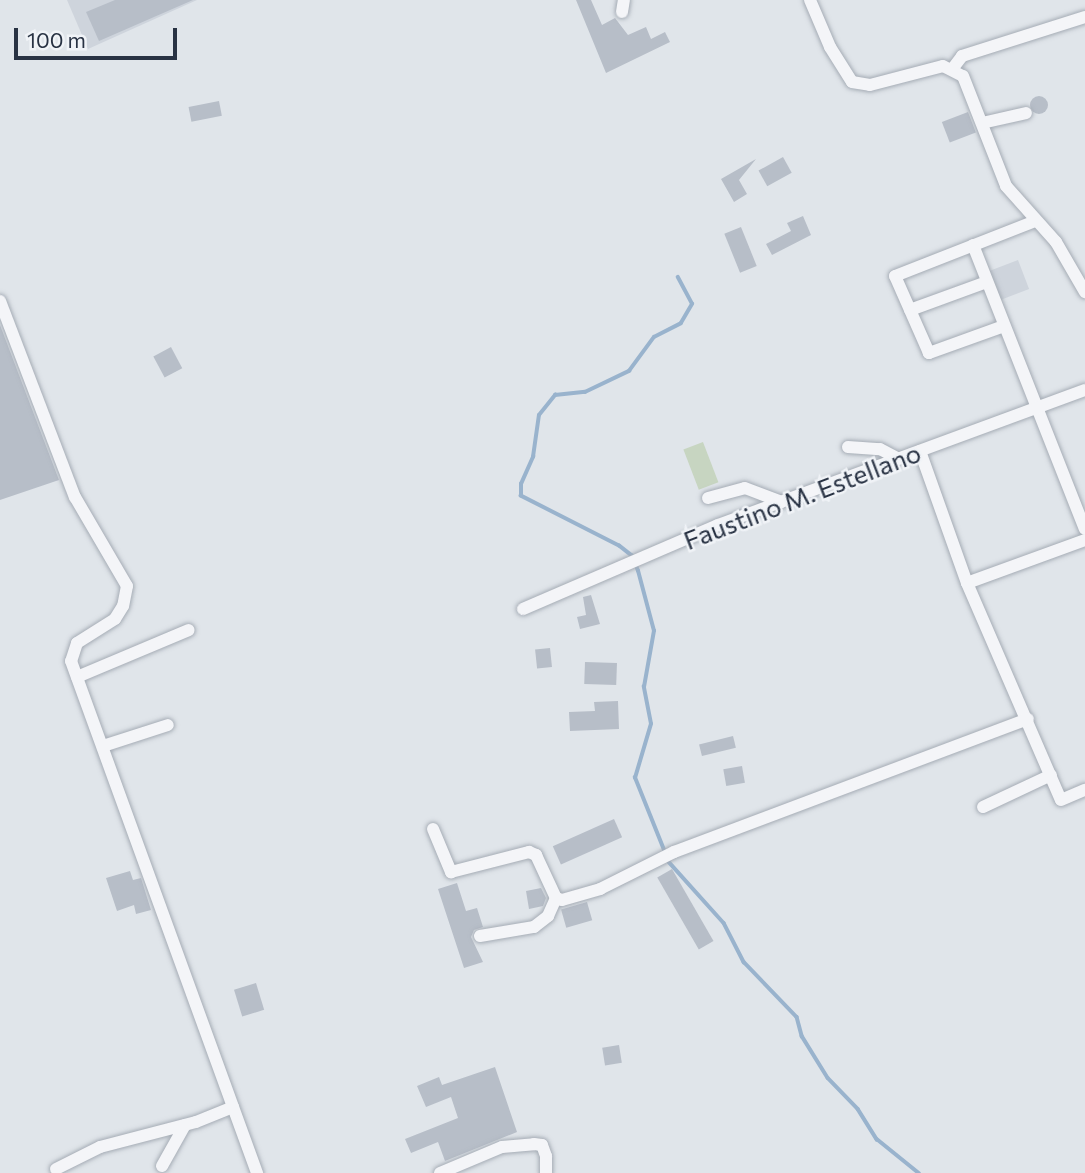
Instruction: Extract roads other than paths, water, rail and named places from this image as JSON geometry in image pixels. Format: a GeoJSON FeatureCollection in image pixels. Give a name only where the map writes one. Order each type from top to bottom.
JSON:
{"type":"FeatureCollection","features":[{"type":"Feature","properties":{"kind":"street"},"geometry":{"type":"LineString","coordinates":[[810,0],[835,57],[852,82],[870,85],[943,66],[953,68],[969,86],[1006,186],[1035,221],[1079,262],[1085,292]]}},
{"type":"Feature","properties":{"kind":"street"},"geometry":{"type":"LineString","coordinates":[[953,68],[962,56],[1085,17]]}},
{"type":"Feature","properties":{"kind":"street"},"geometry":{"type":"LineString","coordinates":[[982,123],[1026,113]]}},
{"type":"Feature","properties":{"kind":"street"},"geometry":{"type":"LineString","coordinates":[[1004,326],[929,353],[895,276],[1035,221]]}},
{"type":"Feature","properties":{"kind":"street"},"geometry":{"type":"LineString","coordinates":[[974,246],[1035,408],[1085,529]]}},
{"type":"Feature","properties":{"kind":"street"},"geometry":{"type":"LineString","coordinates":[[910,310],[987,282]]}},
{"type":"Feature","properties":{"kind":"street"},"geometry":{"type":"LineString","coordinates":[[0,301],[75,498],[127,586],[123,606],[115,619],[77,643],[71,661],[257,1173]]}},
{"type":"Feature","properties":{"kind":"street","name":"Faustino M. Estellano"},"geometry":{"type":"LineString","coordinates":[[523,609],[781,502],[1085,390]]}},
{"type":"Feature","properties":{"kind":"street"},"geometry":{"type":"LineString","coordinates":[[848,447],[880,450],[899,459]]}},
{"type":"Feature","properties":{"kind":"street"},"geometry":{"type":"LineString","coordinates":[[919,451],[967,583],[1061,800],[1085,790]]}},
{"type":"Feature","properties":{"kind":"street"},"geometry":{"type":"LineString","coordinates":[[708,498],[746,488],[781,502]]}},
{"type":"Feature","properties":{"kind":"street"},"geometry":{"type":"LineString","coordinates":[[967,583],[1085,540]]}},
{"type":"Feature","properties":{"kind":"street"},"geometry":{"type":"LineString","coordinates":[[77,677],[189,630]]}},
{"type":"Feature","properties":{"kind":"street"},"geometry":{"type":"LineString","coordinates":[[556,898],[600,889],[674,852],[1028,719]]}},
{"type":"Feature","properties":{"kind":"street"},"geometry":{"type":"LineString","coordinates":[[103,746],[168,725]]}},
{"type":"Feature","properties":{"kind":"street"},"geometry":{"type":"LineString","coordinates":[[983,807],[1051,775]]}},
{"type":"Feature","properties":{"kind":"street"},"geometry":{"type":"LineString","coordinates":[[433,829],[451,872],[529,852],[536,855],[556,898],[548,916],[534,927],[480,936]]}},
{"type":"Feature","properties":{"kind":"street"},"geometry":{"type":"LineString","coordinates":[[56,1169],[100,1147],[185,1125],[233,1107]]}},
{"type":"Feature","properties":{"kind":"street"},"geometry":{"type":"LineString","coordinates":[[162,1166],[185,1125]]}},
{"type":"Feature","properties":{"kind":"street"},"geometry":{"type":"LineString","coordinates":[[440,1173],[502,1147],[534,1144],[542,1145],[546,1156],[546,1173]]}},
{"type":"Feature","properties":{"kind":"waterway"},"geometry":{"type":"LineString","coordinates":[[664,850],[635,778],[651,724],[644,687],[654,631],[638,571],[632,556],[619,546],[521,496],[521,484],[533,457],[539,415],[555,395],[585,392],[629,371],[654,337],[681,323],[692,304],[678,278]]}},
{"type":"Feature","properties":{"kind":"waterway"},"geometry":{"type":"LineString","coordinates":[[669,862],[724,923],[744,962],[797,1017],[802,1036],[828,1078],[858,1109],[877,1139],[919,1173]]}}]}
